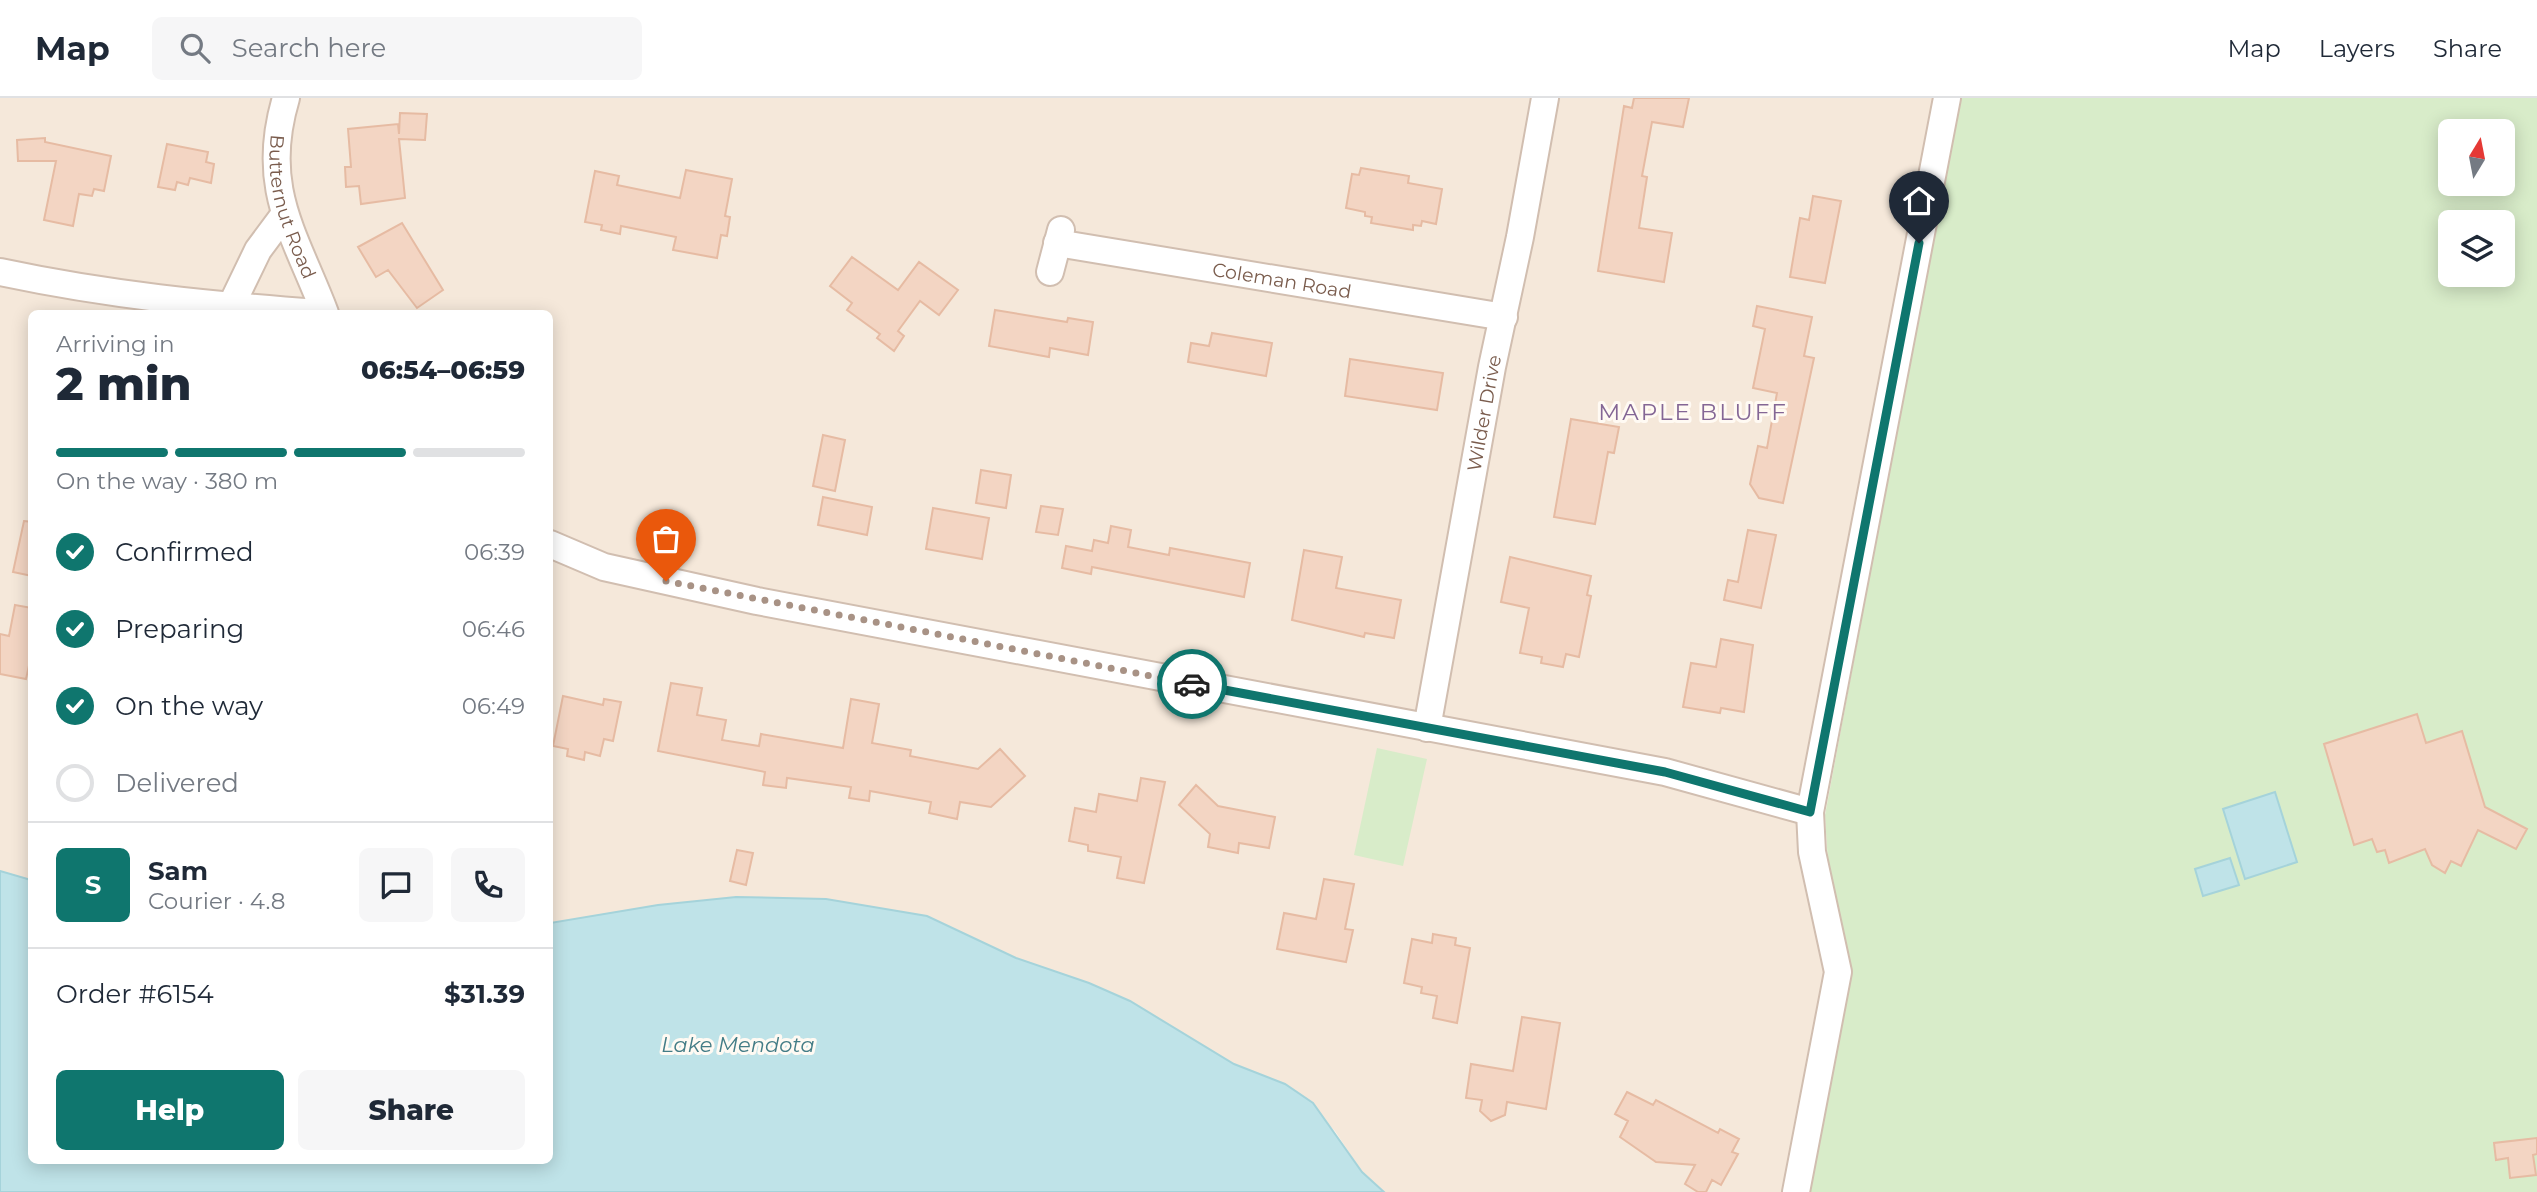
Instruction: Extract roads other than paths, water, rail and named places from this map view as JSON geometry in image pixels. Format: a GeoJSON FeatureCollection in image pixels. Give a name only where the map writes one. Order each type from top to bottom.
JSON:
{"type":"FeatureCollection","features":[{"type":"Feature","properties":{"kind":"street","name":"Butternut Road"},"geometry":{"type":"LineString","coordinates":[[286,98],[276,164],[284,215],[324,310]]}},
{"type":"Feature","properties":{"kind":"street","name":"Wilder Drive"},"geometry":{"type":"LineString","coordinates":[[1427,728],[1492,366],[1504,317],[1545,98]]}},
{"type":"Feature","properties":{"kind":"street"},"geometry":{"type":"LineString","coordinates":[[1796,1192],[1838,972],[1812,852],[1810,812],[1947,98]]}},
{"type":"Feature","properties":{"kind":"street"},"geometry":{"type":"LineString","coordinates":[[230,308],[258,250],[284,215]]}},
{"type":"Feature","properties":{"kind":"street","name":"Coleman Road"},"geometry":{"type":"LineString","coordinates":[[1050,272],[1059,236],[1504,317]]}},
{"type":"Feature","properties":{"kind":"street"},"geometry":{"type":"LineString","coordinates":[[0,272],[80,289],[265,310]]}},
{"type":"Feature","properties":{"kind":"street"},"geometry":{"type":"LineString","coordinates":[[553,545],[604,568],[757,601],[1665,772],[1810,812]]}},
{"type":"Feature","properties":{"kind":"water"},"geometry":{"type":"Polygon","coordinates":[[[2275,792],[2297,862],[2245,879],[2223,809],[2275,792]]]}},
{"type":"Feature","properties":{"kind":"water"},"geometry":{"type":"Polygon","coordinates":[[[2230,858],[2239,885],[2203,896],[2195,869],[2230,858]]]}},
{"type":"Feature","properties":{"kind":"water","name":"Lake Mendota"},"geometry":{"type":"Polygon","coordinates":[[[0,871],[28,879],[28,1164],[553,1164],[553,922],[658,905],[736,897],[826,899],[927,916],[1016,958],[1089,983],[1130,1001],[1234,1064],[1285,1084],[1313,1103],[1362,1172],[1384,1192],[0,1192],[0,871]]]}},
{"type":"Feature","properties":{"kind":"district","name":"MAPLE BLUFF"},"geometry":{"type":"Point","coordinates":[1693,412]}}]}
